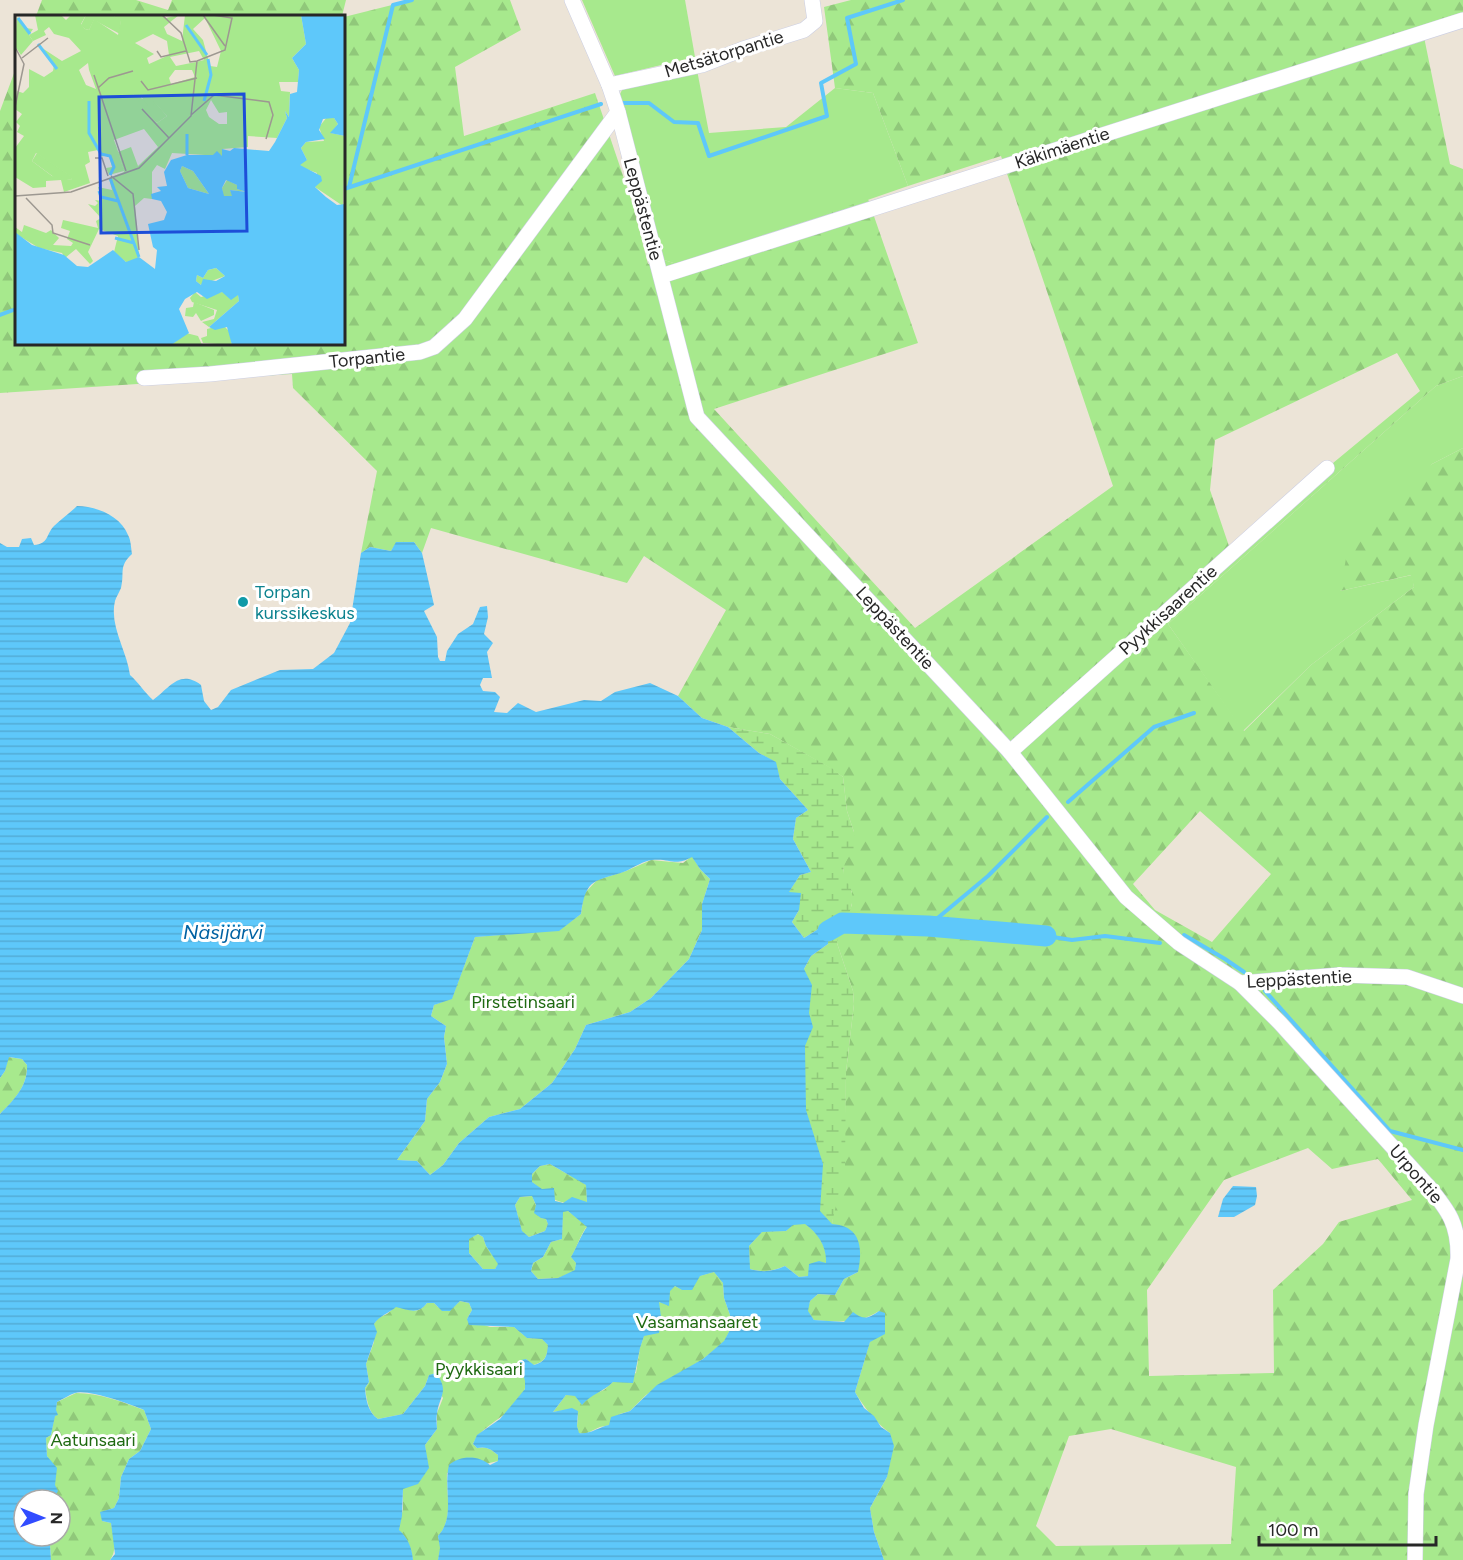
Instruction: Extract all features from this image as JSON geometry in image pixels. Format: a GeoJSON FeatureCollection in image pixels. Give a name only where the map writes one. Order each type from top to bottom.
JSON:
{"type":"FeatureCollection","features":[{"type":"Feature","properties":{"kind":"street","name":"Leppästentie"},"geometry":{"type":"LineString","coordinates":[[572,0],[609,85],[618,112],[697,417],[1010,752],[1126,897],[1179,943],[1240,983],[1340,975],[1407,977],[1463,996]]}},
{"type":"Feature","properties":{"kind":"street","name":"Metsätorpantie"},"geometry":{"type":"LineString","coordinates":[[609,85],[702,65],[743,49],[804,30],[815,21],[812,0]]}},
{"type":"Feature","properties":{"kind":"street","name":"Käkimäentie"},"geometry":{"type":"LineString","coordinates":[[661,276],[1463,20]]}},
{"type":"Feature","properties":{"kind":"street","name":"Torpantie"},"geometry":{"type":"LineString","coordinates":[[144,378],[210,374],[420,352],[434,347],[465,319],[618,112]]}},
{"type":"Feature","properties":{"kind":"street","name":"Pyykkisaarentie"},"geometry":{"type":"LineString","coordinates":[[1010,752],[1327,468]]}},
{"type":"Feature","properties":{"kind":"street","name":"Urpontie"},"geometry":{"type":"LineString","coordinates":[[1240,983],[1280,1023],[1428,1186],[1447,1209],[1455,1225],[1459,1241],[1458,1259],[1426,1425],[1416,1494],[1415,1560]]}},
{"type":"Feature","properties":{"kind":"green space"},"geometry":{"type":"Polygon","coordinates":[[[42,0],[136,0],[168,10],[172,0],[346,0],[342,15],[36,15],[42,0]]]}},
{"type":"Feature","properties":{"kind":"green space"},"geometry":{"type":"Polygon","coordinates":[[[412,0],[510,0],[521,30],[455,67],[464,136],[595,93],[633,205],[648,264],[664,260],[680,265],[868,199],[918,343],[714,409],[915,628],[1113,486],[1001,156],[908,186],[873,93],[835,88],[824,7],[851,0],[1463,0],[1463,25],[1424,37],[1450,164],[1463,169],[1463,376],[1436,386],[1168,624],[1244,731],[1311,665],[1414,587],[1411,575],[1340,591],[1350,537],[1432,464],[1463,448],[1463,1560],[884,1560],[874,1532],[870,1508],[887,1477],[890,1433],[880,1425],[855,1392],[879,1311],[864,1318],[840,1321],[814,1320],[807,1311],[810,1301],[818,1294],[835,1295],[844,1279],[858,1272],[832,1224],[845,1114],[846,1072],[854,1004],[853,991],[837,943],[837,935],[852,905],[852,892],[843,875],[844,861],[854,832],[847,811],[843,777],[770,734],[728,727],[702,718],[678,696],[726,610],[644,556],[627,583],[431,528],[422,553],[414,542],[397,542],[391,551],[370,547],[361,553],[377,471],[293,388],[292,374],[0,393],[0,111],[15,71],[15,345],[345,345],[345,17],[412,0]],[[1397,353],[1215,440],[1210,490],[1231,552],[1420,391],[1397,353]],[[1200,811],[1133,884],[1155,910],[1212,942],[1271,874],[1200,811]],[[1308,1148],[1224,1180],[1147,1290],[1149,1376],[1274,1373],[1273,1290],[1323,1244],[1339,1222],[1412,1200],[1378,1159],[1332,1169],[1308,1148]],[[1111,1429],[1069,1436],[1036,1526],[1056,1546],[1231,1544],[1236,1467],[1111,1429]]]}},
{"type":"Feature","properties":{"kind":"green space"},"geometry":{"type":"Polygon","coordinates":[[[582,0],[685,0],[695,57],[615,76],[582,0]]]}},
{"type":"Feature","properties":{"kind":"green space"},"geometry":{"type":"Polygon","coordinates":[[[697,70],[709,133],[786,127],[835,88],[873,93],[908,186],[680,265],[664,260],[619,96],[624,86],[697,70]]]}},
{"type":"Feature","properties":{"kind":"green space"},"geometry":{"type":"Polygon","coordinates":[[[1463,376],[1463,448],[1432,464],[1340,591],[1412,575],[1414,587],[1311,665],[1243,731],[1168,624],[1436,386],[1463,376]]]}},
{"type":"Feature","properties":{"kind":"green space"},"geometry":{"type":"Polygon","coordinates":[[[728,727],[770,734],[833,769],[843,777],[847,811],[856,847],[844,866],[843,872],[852,894],[852,903],[837,943],[853,991],[854,1004],[846,1072],[845,1166],[832,1223],[853,1232],[862,1254],[850,1245],[822,1243],[811,1228],[804,1225],[778,1232],[762,1232],[749,1246],[750,1269],[723,1283],[714,1272],[700,1276],[692,1290],[682,1290],[675,1286],[670,1290],[669,1306],[659,1302],[661,1317],[659,1333],[644,1336],[633,1383],[613,1382],[582,1405],[575,1396],[566,1395],[541,1363],[547,1356],[548,1345],[542,1339],[527,1338],[514,1327],[563,1295],[569,1297],[576,1293],[574,1284],[564,1283],[558,1278],[575,1270],[576,1263],[571,1257],[587,1226],[568,1211],[563,1211],[562,1239],[545,1231],[548,1224],[547,1219],[534,1213],[536,1205],[532,1196],[532,1182],[542,1189],[554,1188],[555,1201],[563,1203],[572,1197],[587,1202],[586,1185],[568,1176],[804,969],[811,956],[828,944],[820,928],[804,938],[792,922],[799,910],[788,893],[800,875],[811,872],[793,839],[796,818],[808,810],[780,779],[775,762],[759,753],[728,727]]]}},
{"type":"Feature","properties":{"kind":"green space","name":"Pirstetinsaari"},"geometry":{"type":"Polygon","coordinates":[[[692,856],[710,879],[702,904],[702,930],[689,959],[651,998],[630,1012],[586,1025],[575,1049],[552,1083],[520,1109],[489,1117],[459,1143],[443,1165],[430,1175],[417,1161],[397,1160],[425,1121],[427,1099],[440,1082],[447,1064],[444,1037],[446,1026],[431,1016],[434,1005],[452,998],[475,937],[559,930],[581,914],[584,894],[597,880],[651,860],[683,863],[692,856]]]}},
{"type":"Feature","properties":{"kind":"green space"},"geometry":{"type":"Polygon","coordinates":[[[8,1057],[22,1059],[27,1065],[27,1073],[23,1086],[0,1114],[0,1078],[5,1071],[8,1057]]]}},
{"type":"Feature","properties":{"kind":"green space"},"geometry":{"type":"Polygon","coordinates":[[[550,1164],[586,1185],[587,1203],[568,1203],[556,1200],[532,1182],[532,1174],[540,1166],[550,1164]]]}},
{"type":"Feature","properties":{"kind":"green space"},"geometry":{"type":"Polygon","coordinates":[[[532,1196],[541,1218],[546,1219],[548,1224],[545,1231],[529,1237],[522,1232],[515,1205],[520,1197],[532,1196]]]}},
{"type":"Feature","properties":{"kind":"green space"},"geometry":{"type":"Polygon","coordinates":[[[563,1211],[568,1211],[587,1226],[571,1257],[576,1263],[575,1271],[558,1278],[538,1279],[531,1271],[533,1263],[543,1257],[551,1242],[562,1239],[563,1211]]]}},
{"type":"Feature","properties":{"kind":"green space"},"geometry":{"type":"Polygon","coordinates":[[[805,1224],[821,1241],[826,1252],[827,1264],[809,1276],[799,1277],[785,1266],[768,1271],[750,1269],[749,1246],[762,1232],[786,1231],[793,1225],[805,1224]]]}},
{"type":"Feature","properties":{"kind":"green space"},"geometry":{"type":"Polygon","coordinates":[[[478,1234],[483,1237],[486,1246],[499,1264],[495,1269],[483,1269],[469,1253],[469,1238],[478,1234]]]}},
{"type":"Feature","properties":{"kind":"green space","name":"Vasamansaaret"},"geometry":{"type":"Polygon","coordinates":[[[714,1272],[723,1283],[724,1298],[730,1315],[731,1328],[724,1342],[703,1359],[646,1395],[630,1411],[620,1414],[610,1425],[585,1434],[578,1433],[578,1416],[572,1409],[553,1412],[566,1395],[589,1396],[604,1390],[613,1382],[636,1373],[644,1336],[661,1317],[658,1302],[664,1303],[670,1290],[675,1286],[682,1290],[700,1276],[714,1272]]]}},
{"type":"Feature","properties":{"kind":"green space","name":"Pyykkisaari"},"geometry":{"type":"Polygon","coordinates":[[[460,1301],[469,1303],[472,1310],[467,1319],[490,1327],[514,1327],[527,1338],[542,1339],[548,1345],[547,1353],[543,1361],[537,1364],[533,1365],[526,1359],[520,1364],[525,1382],[521,1397],[516,1405],[484,1430],[473,1444],[477,1448],[493,1451],[498,1455],[498,1461],[447,1473],[448,1514],[438,1536],[441,1548],[438,1560],[413,1560],[404,1536],[398,1530],[403,1509],[403,1488],[410,1486],[426,1454],[425,1445],[437,1429],[437,1413],[443,1398],[429,1375],[425,1386],[403,1414],[378,1419],[372,1413],[367,1401],[365,1388],[369,1382],[366,1364],[374,1342],[374,1324],[378,1318],[396,1306],[417,1310],[427,1303],[434,1303],[438,1307],[450,1310],[460,1301]]]}},
{"type":"Feature","properties":{"kind":"green space","name":"Aatunsaari"},"geometry":{"type":"Polygon","coordinates":[[[76,1393],[102,1396],[144,1410],[151,1429],[140,1451],[129,1459],[121,1477],[119,1498],[114,1508],[105,1511],[102,1521],[111,1523],[114,1542],[114,1551],[110,1560],[51,1560],[50,1548],[72,1548],[72,1488],[54,1488],[53,1465],[47,1456],[46,1438],[51,1435],[57,1402],[76,1393]]]}},
{"type":"Feature","properties":{"kind":"water","name":"Näsijärvi"},"geometry":{"type":"Polygon","coordinates":[[[77,506],[84,506],[107,513],[125,528],[132,554],[123,566],[121,588],[115,601],[114,620],[130,675],[153,700],[175,682],[187,679],[201,685],[204,701],[211,710],[218,707],[231,690],[280,670],[313,669],[334,653],[350,623],[361,553],[370,547],[391,551],[396,542],[414,542],[422,553],[434,605],[424,611],[437,637],[440,661],[445,661],[447,651],[458,634],[473,624],[480,607],[487,606],[488,617],[484,634],[493,643],[487,652],[492,678],[483,678],[480,685],[483,691],[495,692],[500,697],[494,712],[507,713],[518,703],[536,712],[584,700],[601,701],[615,692],[650,683],[678,696],[702,718],[728,727],[759,753],[776,762],[780,779],[808,810],[796,818],[793,839],[811,872],[800,875],[789,892],[801,893],[799,910],[792,922],[804,938],[820,928],[828,931],[828,944],[811,956],[804,969],[812,985],[809,1013],[813,1027],[805,1046],[806,1110],[823,1164],[820,1211],[832,1224],[849,1229],[858,1240],[860,1247],[858,1272],[844,1279],[835,1295],[818,1294],[810,1301],[808,1311],[814,1320],[844,1322],[853,1312],[863,1317],[869,1317],[879,1311],[885,1313],[885,1334],[870,1342],[855,1392],[864,1408],[874,1416],[881,1427],[890,1433],[894,1446],[887,1477],[870,1508],[874,1532],[884,1560],[438,1560],[440,1548],[438,1536],[448,1511],[449,1465],[464,1458],[481,1459],[490,1465],[498,1461],[498,1455],[493,1451],[477,1448],[473,1444],[477,1435],[500,1419],[525,1389],[521,1360],[526,1359],[534,1365],[543,1361],[548,1345],[542,1339],[527,1338],[514,1327],[469,1325],[467,1319],[472,1310],[469,1303],[460,1301],[450,1311],[442,1311],[434,1303],[427,1303],[417,1310],[396,1307],[381,1317],[374,1324],[377,1332],[366,1364],[369,1382],[365,1388],[367,1401],[372,1413],[378,1419],[403,1414],[425,1386],[429,1375],[436,1373],[442,1385],[443,1394],[438,1408],[437,1429],[425,1445],[429,1468],[418,1484],[403,1489],[399,1530],[409,1544],[413,1560],[110,1560],[115,1554],[111,1523],[102,1521],[100,1512],[114,1508],[119,1498],[121,1477],[129,1459],[140,1451],[151,1429],[144,1410],[109,1398],[81,1392],[57,1402],[58,1415],[55,1416],[51,1435],[46,1438],[47,1456],[57,1468],[56,1488],[12,1488],[12,1548],[50,1548],[51,1560],[0,1560],[0,1114],[23,1086],[27,1065],[22,1059],[9,1057],[5,1071],[0,1078],[0,543],[7,547],[19,547],[22,539],[31,538],[34,545],[39,544],[47,538],[54,526],[77,506]],[[692,857],[676,862],[649,861],[594,882],[586,893],[581,914],[559,931],[475,937],[452,999],[434,1005],[431,1016],[446,1026],[444,1037],[447,1064],[440,1082],[427,1099],[425,1121],[397,1160],[417,1161],[430,1175],[443,1165],[459,1143],[489,1117],[520,1109],[552,1083],[575,1049],[586,1025],[630,1012],[651,998],[689,959],[702,930],[702,904],[710,879],[692,857]],[[550,1164],[540,1166],[532,1174],[532,1182],[542,1189],[554,1188],[555,1201],[563,1203],[572,1197],[587,1202],[586,1185],[550,1164]],[[532,1196],[520,1197],[515,1205],[522,1231],[529,1237],[545,1231],[548,1224],[546,1219],[534,1213],[536,1205],[532,1196]],[[568,1211],[563,1212],[562,1239],[551,1242],[543,1257],[533,1263],[531,1271],[538,1279],[558,1278],[575,1270],[576,1263],[571,1257],[587,1227],[568,1211]],[[805,1224],[793,1225],[786,1231],[762,1232],[749,1246],[750,1269],[768,1271],[785,1266],[799,1277],[808,1276],[809,1264],[819,1261],[826,1263],[823,1246],[818,1236],[805,1224]],[[478,1234],[469,1239],[469,1253],[483,1269],[495,1269],[498,1264],[483,1237],[478,1234]],[[714,1272],[700,1276],[692,1290],[682,1290],[675,1286],[670,1291],[669,1306],[659,1302],[661,1317],[659,1333],[644,1336],[633,1383],[613,1382],[582,1405],[575,1396],[566,1395],[553,1412],[572,1408],[578,1411],[579,1433],[590,1432],[609,1425],[611,1417],[630,1411],[657,1385],[703,1359],[724,1341],[731,1328],[723,1283],[714,1272]]]}},
{"type":"Feature","properties":{"kind":"water"},"geometry":{"type":"Polygon","coordinates":[[[1233,1186],[1256,1187],[1255,1205],[1234,1217],[1218,1217],[1223,1199],[1233,1186]]]}},
{"type":"Feature","properties":{"kind":"waterway"},"geometry":{"type":"LineString","coordinates":[[349,187],[393,5],[412,0]]}},
{"type":"Feature","properties":{"kind":"waterway"},"geometry":{"type":"LineString","coordinates":[[623,103],[649,103],[674,122],[698,123],[709,156],[827,116],[821,83],[856,64],[847,18],[903,0]]}},
{"type":"Feature","properties":{"kind":"waterway"},"geometry":{"type":"LineString","coordinates":[[345,189],[601,104]]}},
{"type":"Feature","properties":{"kind":"waterway"},"geometry":{"type":"LineString","coordinates":[[0,315],[15,309]]}},
{"type":"Feature","properties":{"kind":"waterway"},"geometry":{"type":"LineString","coordinates":[[1068,802],[1154,727],[1194,713]]}},
{"type":"Feature","properties":{"kind":"waterway"},"geometry":{"type":"LineString","coordinates":[[928,926],[988,876],[1047,817]]}},
{"type":"Feature","properties":{"kind":"waterway"},"geometry":{"type":"LineString","coordinates":[[828,931],[842,923],[928,926],[1046,936]]}},
{"type":"Feature","properties":{"kind":"waterway"},"geometry":{"type":"LineString","coordinates":[[1184,935],[1244,972]]}},
{"type":"Feature","properties":{"kind":"waterway"},"geometry":{"type":"LineString","coordinates":[[1046,936],[1072,940],[1105,936],[1160,943]]}},
{"type":"Feature","properties":{"kind":"waterway"},"geometry":{"type":"LineString","coordinates":[[1265,991],[1390,1131],[1463,1150]]}},
{"type":"Feature","properties":{"kind":"place","name":"Torpan kurssikeskus"},"geometry":{"type":"Point","coordinates":[243,602]}}]}
